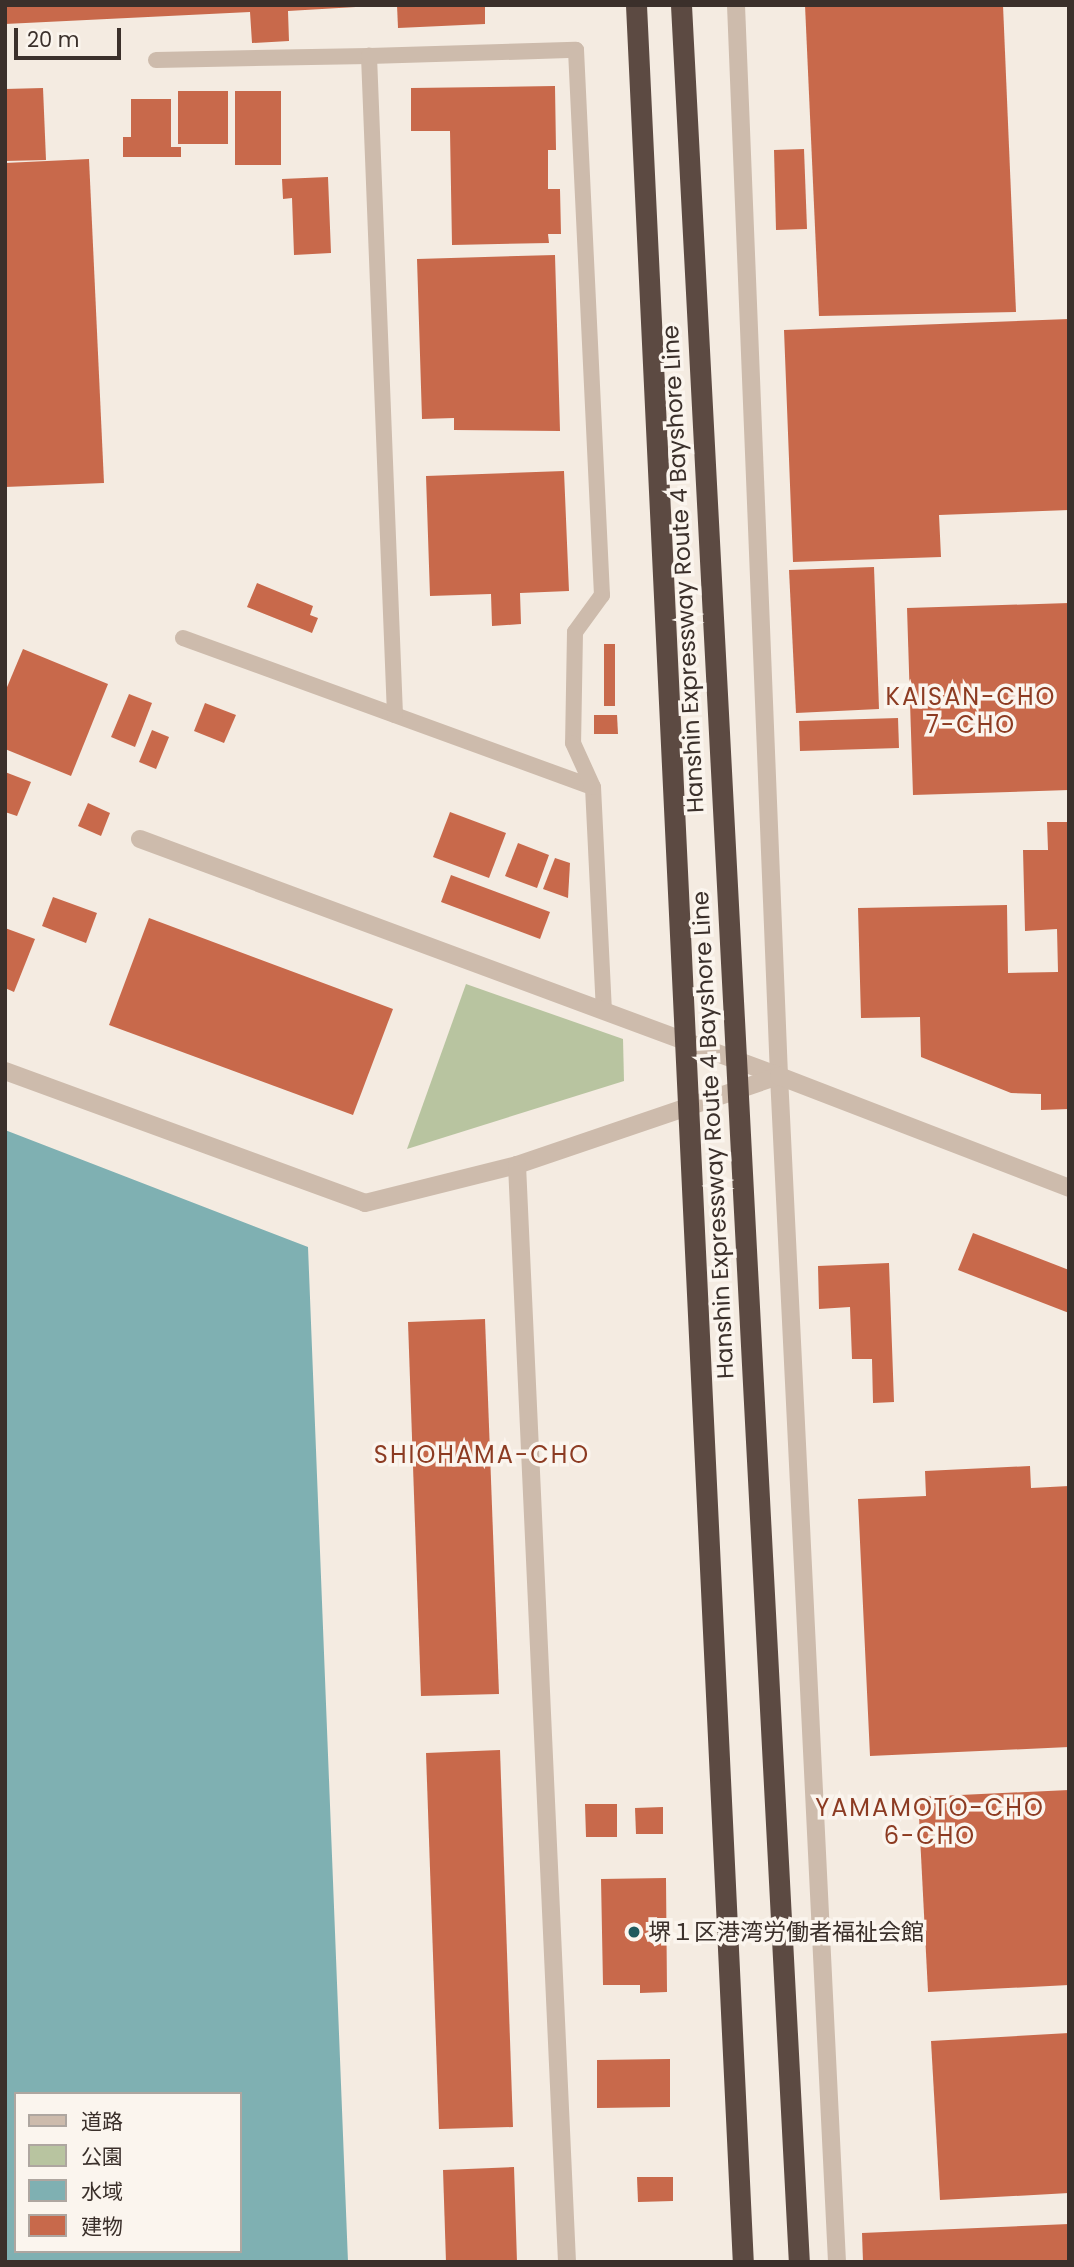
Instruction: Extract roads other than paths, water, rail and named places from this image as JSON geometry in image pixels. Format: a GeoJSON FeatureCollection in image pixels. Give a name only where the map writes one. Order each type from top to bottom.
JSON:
{"type":"FeatureCollection","features":[{"type":"Feature","properties":{"kind":"highway","name":"Hanshin Expressway Route 4 Bayshore Line"},"geometry":{"type":"LineString","coordinates":[[636,5],[743,2262]]}},
{"type":"Feature","properties":{"kind":"highway","name":"Hanshin Expressway Route 4 Bayshore Line"},"geometry":{"type":"LineString","coordinates":[[681,5],[799,2262]]}},
{"type":"Feature","properties":{"kind":"street"},"geometry":{"type":"LineString","coordinates":[[736,5],[779,1076],[837,2262]]}},
{"type":"Feature","properties":{"kind":"street"},"geometry":{"type":"LineString","coordinates":[[140,839],[779,1076],[1069,1188]]}},
{"type":"Feature","properties":{"kind":"street"},"geometry":{"type":"LineString","coordinates":[[5,1070],[365,1203],[517,1165],[779,1076]]}},
{"type":"Feature","properties":{"kind":"street"},"geometry":{"type":"LineString","coordinates":[[517,1165],[567,2262]]}},
{"type":"Feature","properties":{"kind":"lane"},"geometry":{"type":"LineString","coordinates":[[156,60],[576,50],[602,595],[575,632],[573,743],[593,787],[604,1011]]}},
{"type":"Feature","properties":{"kind":"lane"},"geometry":{"type":"LineString","coordinates":[[369,56],[395,715]]}},
{"type":"Feature","properties":{"kind":"lane"},"geometry":{"type":"LineString","coordinates":[[183,638],[593,787]]}},
{"type":"Feature","properties":{"kind":"water"},"geometry":{"type":"Polygon","coordinates":[[[5,1130],[308,1247],[348,2262],[5,2262],[5,1130]]]}},
{"type":"Feature","properties":{"kind":"place","name":"堺１区港湾労働者福祉会館"},"geometry":{"type":"Point","coordinates":[634,1932]}},
{"type":"Feature","properties":{"kind":"district","name":"KAISAN-CHO 7-CHO"},"geometry":{"type":"Point","coordinates":[971,711]}},
{"type":"Feature","properties":{"kind":"district","name":"SHIOHAMA-CHO"},"geometry":{"type":"Point","coordinates":[482,1455]}},
{"type":"Feature","properties":{"kind":"district","name":"YAMAMOTO-CHO 6-CHO"},"geometry":{"type":"Point","coordinates":[930,1822]}}]}
